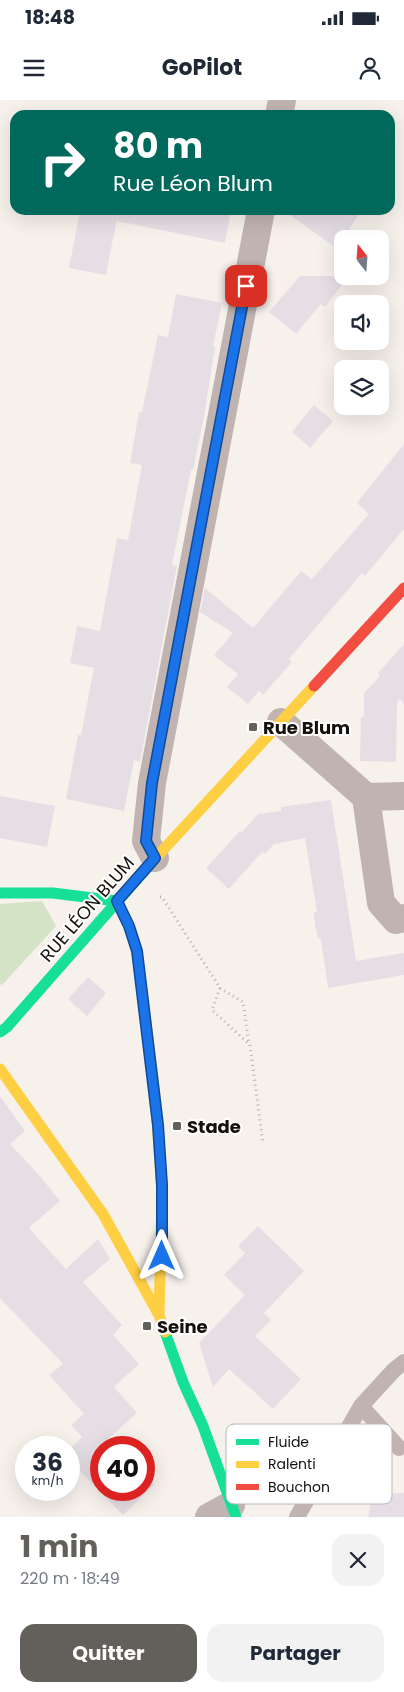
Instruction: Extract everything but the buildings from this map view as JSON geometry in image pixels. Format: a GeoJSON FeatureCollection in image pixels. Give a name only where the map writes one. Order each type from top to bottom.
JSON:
{"type":"FeatureCollection","features":[{"type":"Feature","properties":{"kind":"street"},"geometry":{"type":"LineString","coordinates":[[155,858],[146,841],[152,783],[260,215]]}},
{"type":"Feature","properties":{"kind":"street","name":"RUE LÉON BLUM"},"geometry":{"type":"LineString","coordinates":[[0,1032],[7,1027],[155,858],[404,588]]}},
{"type":"Feature","properties":{"kind":"street"},"geometry":{"type":"LineString","coordinates":[[281,722],[366,797],[381,903],[396,920],[404,918]]}},
{"type":"Feature","properties":{"kind":"street"},"geometry":{"type":"LineString","coordinates":[[366,797],[404,796]]}},
{"type":"Feature","properties":{"kind":"street"},"geometry":{"type":"LineString","coordinates":[[0,893],[53,893],[117,901],[129,926],[137,951],[158,1125],[162,1194],[162,1271],[159,1315]]}},
{"type":"Feature","properties":{"kind":"street"},"geometry":{"type":"LineString","coordinates":[[0,1069],[103,1214],[159,1315],[225,1513]]}},
{"type":"Feature","properties":{"kind":"lane"},"geometry":{"type":"LineString","coordinates":[[351,1424],[361,1406],[394,1370],[404,1362]]}},
{"type":"Feature","properties":{"kind":"lane"},"geometry":{"type":"LineString","coordinates":[[361,1406],[377,1424]]}},
{"type":"Feature","properties":{"kind":"lane"},"geometry":{"type":"LineString","coordinates":[[392,1440],[399,1448]]}},
{"type":"Feature","properties":{"kind":"lane"},"geometry":{"type":"LineString","coordinates":[[297,1517],[304,1504]]}},
{"type":"Feature","properties":{"kind":"path"},"geometry":{"type":"LineString","coordinates":[[117,901],[162,897],[220,988],[243,1002],[263,1144]]}},
{"type":"Feature","properties":{"kind":"path"},"geometry":{"type":"LineString","coordinates":[[220,988],[212,1010],[250,1045]]}},
{"type":"Feature","properties":{"kind":"green space"},"geometry":{"type":"Polygon","coordinates":[[[42,901],[56,926],[0,985],[0,904],[42,901]]]}},
{"type":"Feature","properties":{"kind":"traffic: fast"},"geometry":{"type":"LineString","coordinates":[[0,1032],[7,1027],[152,862]]}},
{"type":"Feature","properties":{"kind":"traffic: fast"},"geometry":{"type":"LineString","coordinates":[[0,893],[53,893],[117,901]]}},
{"type":"Feature","properties":{"kind":"traffic: fast"},"geometry":{"type":"LineString","coordinates":[[165,1332],[226,1489]]}},
{"type":"Feature","properties":{"kind":"traffic: fast"},"geometry":{"type":"LineString","coordinates":[[231,1504],[236,1517]]}},
{"type":"Feature","properties":{"kind":"traffic: slow"},"geometry":{"type":"LineString","coordinates":[[152,862],[314,686]]}},
{"type":"Feature","properties":{"kind":"traffic: slow"},"geometry":{"type":"LineString","coordinates":[[117,901],[129,926],[137,951],[156,1103],[162,1196],[159,1315]]}},
{"type":"Feature","properties":{"kind":"traffic: slow"},"geometry":{"type":"LineString","coordinates":[[0,1069],[103,1214],[159,1315],[165,1332]]}},
{"type":"Feature","properties":{"kind":"traffic: jam"},"geometry":{"type":"LineString","coordinates":[[314,686],[404,588]]}},
{"type":"Feature","properties":{"kind":"place","name":"Rue Blum"},"geometry":{"type":"Point","coordinates":[253,727]}},
{"type":"Feature","properties":{"kind":"place","name":"Stade"},"geometry":{"type":"Point","coordinates":[177,1126]}},
{"type":"Feature","properties":{"kind":"place","name":"Seine"},"geometry":{"type":"Point","coordinates":[147,1326]}},
{"type":"Feature","properties":{"kind":"route"},"geometry":{"type":"LineString","coordinates":[[162,1256],[162,1185],[158,1125],[137,951],[129,926],[117,901],[155,858],[146,841],[152,783],[246,286]]}}]}
